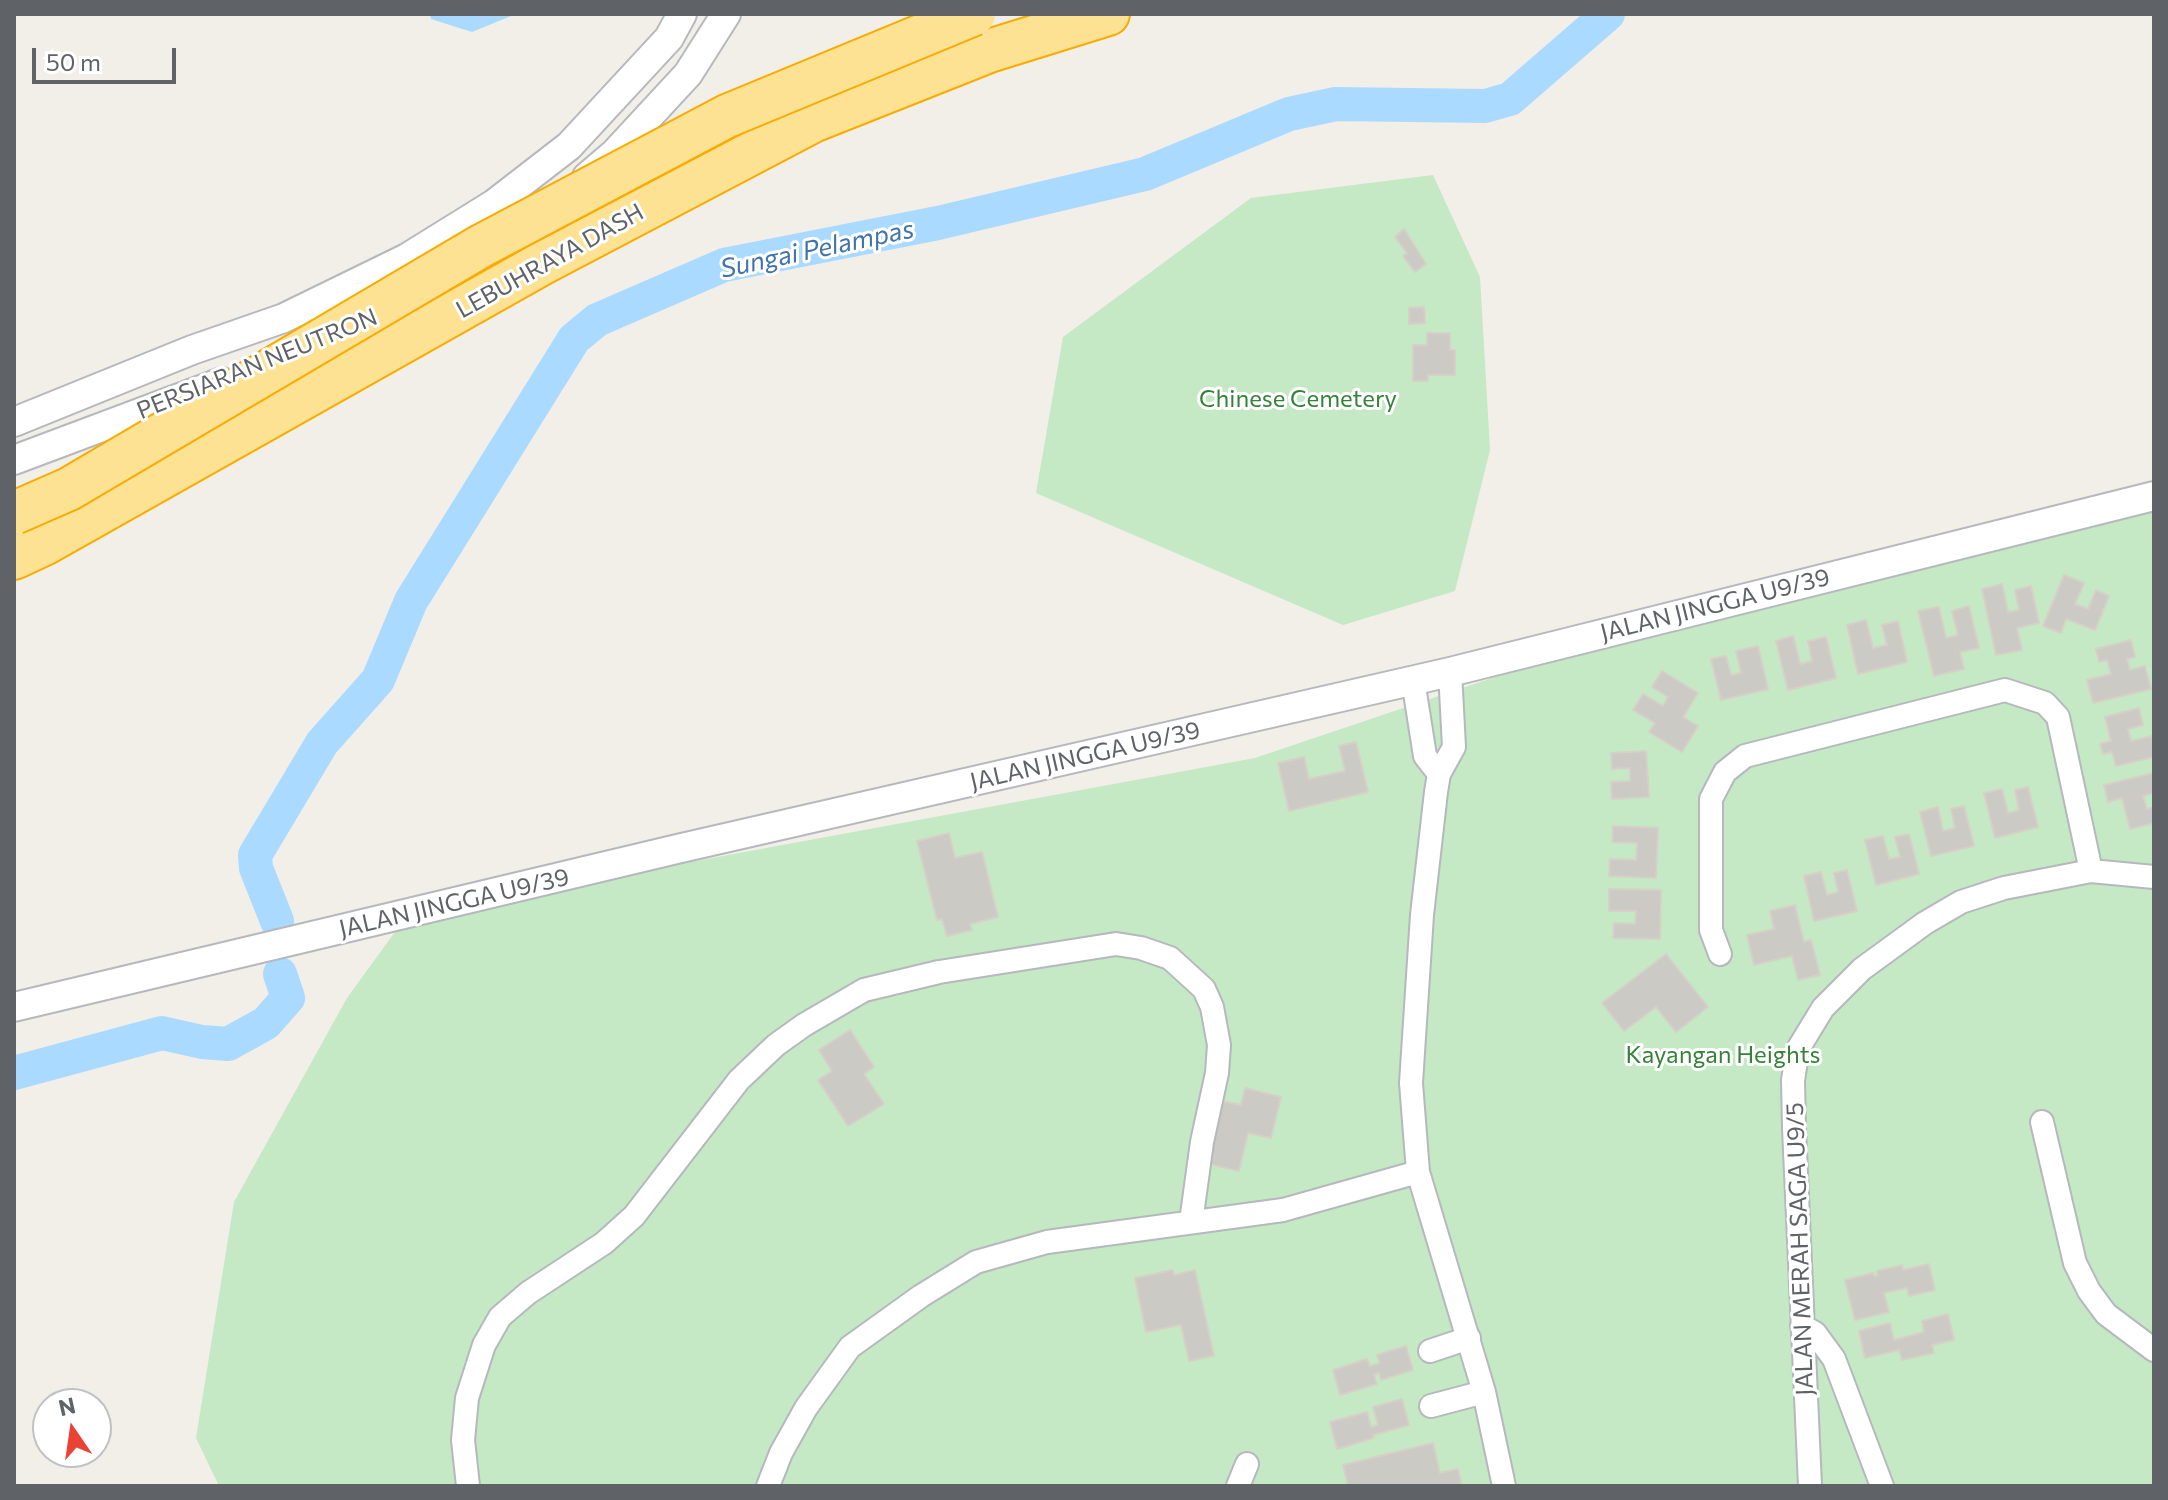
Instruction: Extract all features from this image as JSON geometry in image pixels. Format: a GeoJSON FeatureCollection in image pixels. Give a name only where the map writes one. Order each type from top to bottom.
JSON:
{"type":"FeatureCollection","features":[{"type":"Feature","properties":{"kind":"highway","name":"LEBUHRAYA DASH"},"geometry":{"type":"LineString","coordinates":[[14,513],[69,489],[481,246],[727,116],[974,14]]}},
{"type":"Feature","properties":{"kind":"highway","name":"LEBUHRAYA DASH"},"geometry":{"type":"LineString","coordinates":[[14,558],[541,264],[815,120],[989,51],[1108,14]]}},
{"type":"Feature","properties":{"kind":"street","name":"PERSIARAN NEUTRON"},"geometry":{"type":"LineString","coordinates":[[14,422],[192,350],[284,318],[407,258],[494,204],[569,146],[669,38],[682,14]]}},
{"type":"Feature","properties":{"kind":"street","name":"PERSIARAN NEUTRON"},"geometry":{"type":"LineString","coordinates":[[14,460],[295,354],[416,297],[529,228],[614,154],[688,74],[726,14]]}},
{"type":"Feature","properties":{"kind":"street","name":"JALAN JINGGA U9/39"},"geometry":{"type":"LineString","coordinates":[[14,1007],[677,849],[1450,672],[2154,496]]}},
{"type":"Feature","properties":{"kind":"street"},"geometry":{"type":"LineString","coordinates":[[1450,672],[1454,747],[1439,774],[1422,915],[1411,1083],[1418,1172],[1484,1392],[1504,1486]]}},
{"type":"Feature","properties":{"kind":"street"},"geometry":{"type":"LineString","coordinates":[[1413,680],[1425,756],[1439,774]]}},
{"type":"Feature","properties":{"kind":"street"},"geometry":{"type":"LineString","coordinates":[[1720,954],[1711,930],[1711,799],[1725,772],[1745,756],[2005,690],[2045,703],[2058,717],[2091,871]]}},
{"type":"Feature","properties":{"kind":"street","name":"JALAN MERAH SAGA U9/5"},"geometry":{"type":"LineString","coordinates":[[1810,1486],[1793,1080],[1798,1049],[1823,1008],[1862,969],[1925,923],[1961,902],[2004,888],[2091,871],[2154,877]]}},
{"type":"Feature","properties":{"kind":"street"},"geometry":{"type":"LineString","coordinates":[[468,1486],[463,1440],[467,1398],[484,1345],[500,1317],[528,1293],[604,1243],[634,1216],[739,1080],[776,1045],[864,990],[903,978],[1116,944],[1141,948],[1170,958],[1204,989],[1212,1007],[1219,1045],[1191,1222]]}},
{"type":"Feature","properties":{"kind":"street"},"geometry":{"type":"LineString","coordinates":[[2042,1122],[2075,1263],[2089,1291],[2106,1314],[2154,1350]]}},
{"type":"Feature","properties":{"kind":"street"},"geometry":{"type":"LineString","coordinates":[[768,1486],[781,1453],[806,1408],[850,1347],[921,1296],[976,1262],[1047,1242],[1283,1210],[1418,1172]]}},
{"type":"Feature","properties":{"kind":"street"},"geometry":{"type":"LineString","coordinates":[[1802,1326],[1815,1333],[1834,1359],[1882,1486]]}},
{"type":"Feature","properties":{"kind":"street"},"geometry":{"type":"LineString","coordinates":[[1430,1351],[1469,1338]]}},
{"type":"Feature","properties":{"kind":"street"},"geometry":{"type":"LineString","coordinates":[[1431,1406],[1484,1392]]}},
{"type":"Feature","properties":{"kind":"street"},"geometry":{"type":"LineString","coordinates":[[1238,1486],[1247,1464]]}},
{"type":"Feature","properties":{"kind":"green space","name":"Chinese Cemetery"},"geometry":{"type":"Polygon","coordinates":[[[1433,175],[1480,277],[1490,450],[1455,591],[1343,625],[1036,493],[1063,337],[1251,198],[1433,175]]]}},
{"type":"Feature","properties":{"kind":"green space","name":"Kayangan Heights"},"geometry":{"type":"Polygon","coordinates":[[[2154,500],[2154,1486],[219,1486],[196,1438],[234,1202],[347,998],[408,914],[1255,758],[1679,615],[2154,500]]]}},
{"type":"Feature","properties":{"kind":"water"},"geometry":{"type":"Polygon","coordinates":[[[430,14],[516,14],[472,32],[431,19],[430,14]]]}},
{"type":"Feature","properties":{"kind":"building"},"geometry":{"type":"Polygon","coordinates":[[[1404,229],[1426,264],[1415,272],[1403,256],[1407,253],[1395,237],[1404,229]]]}},
{"type":"Feature","properties":{"kind":"building"},"geometry":{"type":"Polygon","coordinates":[[[1424,307],[1425,323],[1409,324],[1409,308],[1424,307]]]}},
{"type":"Feature","properties":{"kind":"building"},"geometry":{"type":"Polygon","coordinates":[[[1427,333],[1450,333],[1450,350],[1455,350],[1455,375],[1428,375],[1428,381],[1413,381],[1413,345],[1427,345],[1427,333]]]}},
{"type":"Feature","properties":{"kind":"building"},"geometry":{"type":"Polygon","coordinates":[[[2064,575],[2084,583],[2075,604],[2088,609],[2096,590],[2109,596],[2095,630],[2066,619],[2061,633],[2043,626],[2064,575]]]}},
{"type":"Feature","properties":{"kind":"building"},"geometry":{"type":"Polygon","coordinates":[[[2002,584],[2008,612],[2019,610],[2015,590],[2031,586],[2039,623],[2017,628],[2022,650],[1996,655],[1982,589],[2002,584]]]}},
{"type":"Feature","properties":{"kind":"building"},"geometry":{"type":"Polygon","coordinates":[[[1969,606],[1979,648],[1960,652],[1964,669],[1934,676],[1918,611],[1939,607],[1946,638],[1958,635],[1952,611],[1969,606]]]}},
{"type":"Feature","properties":{"kind":"building"},"geometry":{"type":"Polygon","coordinates":[[[1866,620],[1873,648],[1887,645],[1882,625],[1898,621],[1907,662],[1858,674],[1847,625],[1866,620]]]}},
{"type":"Feature","properties":{"kind":"building"},"geometry":{"type":"Polygon","coordinates":[[[1793,636],[1800,664],[1812,661],[1808,641],[1826,637],[1836,678],[1788,690],[1776,641],[1793,636]]]}},
{"type":"Feature","properties":{"kind":"building"},"geometry":{"type":"Polygon","coordinates":[[[2131,640],[2135,657],[2127,659],[2130,670],[2145,666],[2151,689],[2093,703],[2087,680],[2111,674],[2107,660],[2099,662],[2096,649],[2131,640]]]}},
{"type":"Feature","properties":{"kind":"building"},"geometry":{"type":"Polygon","coordinates":[[[1758,646],[1768,689],[1721,700],[1711,659],[1726,656],[1731,675],[1741,673],[1736,651],[1758,646]]]}},
{"type":"Feature","properties":{"kind":"building"},"geometry":{"type":"Polygon","coordinates":[[[1662,671],[1698,693],[1683,717],[1698,726],[1682,752],[1649,732],[1655,723],[1633,710],[1643,694],[1663,706],[1668,697],[1652,687],[1662,671]]]}},
{"type":"Feature","properties":{"kind":"building"},"geometry":{"type":"Polygon","coordinates":[[[2139,708],[2143,725],[2128,729],[2131,741],[2152,736],[2154,757],[2116,766],[2112,752],[2103,754],[2100,744],[2111,741],[2105,717],[2139,708]]]}},
{"type":"Feature","properties":{"kind":"building"},"geometry":{"type":"Polygon","coordinates":[[[1356,742],[1368,792],[1289,811],[1278,763],[1304,757],[1309,779],[1345,771],[1339,746],[1356,742]]]}},
{"type":"Feature","properties":{"kind":"building"},"geometry":{"type":"Polygon","coordinates":[[[1646,751],[1649,797],[1612,799],[1611,782],[1630,781],[1630,768],[1612,769],[1611,753],[1646,751]]]}},
{"type":"Feature","properties":{"kind":"building"},"geometry":{"type":"Polygon","coordinates":[[[2154,773],[2154,793],[2143,796],[2147,809],[2154,807],[2154,823],[2130,829],[2122,798],[2108,802],[2104,785],[2154,773]]]}},
{"type":"Feature","properties":{"kind":"building"},"geometry":{"type":"Polygon","coordinates":[[[2028,787],[2038,827],[1995,838],[1984,793],[2002,789],[2008,813],[2019,810],[2015,790],[2028,787]]]}},
{"type":"Feature","properties":{"kind":"building"},"geometry":{"type":"Polygon","coordinates":[[[1964,806],[1974,846],[1931,856],[1920,812],[1938,807],[1943,831],[1955,828],[1951,809],[1964,806]]]}},
{"type":"Feature","properties":{"kind":"building"},"geometry":{"type":"Polygon","coordinates":[[[1613,826],[1658,828],[1656,878],[1609,876],[1610,859],[1636,860],[1637,843],[1612,842],[1613,826]]]}},
{"type":"Feature","properties":{"kind":"building"},"geometry":{"type":"Polygon","coordinates":[[[949,833],[955,858],[982,852],[998,917],[970,924],[972,930],[947,936],[942,919],[937,920],[917,841],[949,833]]]}},
{"type":"Feature","properties":{"kind":"building"},"geometry":{"type":"Polygon","coordinates":[[[1909,834],[1919,874],[1876,885],[1865,840],[1883,836],[1889,859],[1900,857],[1895,837],[1909,834]]]}},
{"type":"Feature","properties":{"kind":"building"},"geometry":{"type":"Polygon","coordinates":[[[1847,870],[1857,911],[1814,921],[1804,876],[1821,872],[1827,895],[1838,892],[1834,873],[1847,870]]]}},
{"type":"Feature","properties":{"kind":"building"},"geometry":{"type":"Polygon","coordinates":[[[1609,889],[1661,890],[1660,939],[1613,938],[1614,923],[1635,924],[1636,911],[1609,911],[1609,889]]]}},
{"type":"Feature","properties":{"kind":"building"},"geometry":{"type":"Polygon","coordinates":[[[1795,905],[1804,942],[1811,940],[1820,975],[1798,980],[1792,956],[1754,965],[1747,935],[1774,929],[1770,911],[1795,905]]]}},
{"type":"Feature","properties":{"kind":"building"},"geometry":{"type":"Polygon","coordinates":[[[1666,954],[1708,1007],[1676,1032],[1656,1007],[1624,1031],[1602,1003],[1666,954]]]}},
{"type":"Feature","properties":{"kind":"building"},"geometry":{"type":"Polygon","coordinates":[[[850,1030],[874,1067],[864,1074],[884,1104],[848,1126],[818,1080],[832,1071],[819,1050],[850,1030]]]}},
{"type":"Feature","properties":{"kind":"building"},"geometry":{"type":"Polygon","coordinates":[[[1245,1088],[1281,1097],[1271,1138],[1248,1133],[1239,1171],[1205,1163],[1221,1101],[1241,1105],[1245,1088]]]}},
{"type":"Feature","properties":{"kind":"building"},"geometry":{"type":"Polygon","coordinates":[[[1929,1264],[1935,1290],[1909,1296],[1907,1288],[1884,1293],[1889,1312],[1855,1320],[1845,1280],[1873,1273],[1874,1276],[1878,1275],[1877,1271],[1902,1265],[1903,1270],[1929,1264]]]}},
{"type":"Feature","properties":{"kind":"building"},"geometry":{"type":"Polygon","coordinates":[[[1173,1270],[1174,1275],[1195,1270],[1214,1356],[1189,1361],[1181,1325],[1146,1332],[1135,1278],[1173,1270]]]}},
{"type":"Feature","properties":{"kind":"building"},"geometry":{"type":"Polygon","coordinates":[[[1948,1314],[1954,1340],[1932,1345],[1934,1353],[1902,1360],[1899,1350],[1865,1358],[1859,1331],[1890,1323],[1894,1340],[1924,1332],[1922,1321],[1948,1314]]]}},
{"type":"Feature","properties":{"kind":"building"},"geometry":{"type":"Polygon","coordinates":[[[1406,1346],[1413,1370],[1381,1380],[1379,1373],[1374,1375],[1377,1384],[1340,1395],[1333,1370],[1367,1359],[1370,1366],[1380,1363],[1377,1355],[1406,1346]]]}},
{"type":"Feature","properties":{"kind":"building"},"geometry":{"type":"Polygon","coordinates":[[[1402,1399],[1409,1425],[1337,1449],[1330,1422],[1367,1412],[1371,1427],[1378,1425],[1373,1407],[1402,1399]]]}},
{"type":"Feature","properties":{"kind":"building"},"geometry":{"type":"Polygon","coordinates":[[[1433,1443],[1440,1473],[1458,1469],[1462,1486],[1348,1486],[1343,1465],[1433,1443]]]}},
{"type":"Feature","properties":{"kind":"waterway","name":"Sungai Pelampas"},"geometry":{"type":"LineString","coordinates":[[277,921],[256,868],[255,855],[322,743],[378,680],[411,601],[574,339],[597,320],[724,265],[938,223],[1145,174],[1289,114],[1336,104],[1485,106],[1510,99],[1608,14]]}},
{"type":"Feature","properties":{"kind":"waterway","name":"Sungai Pelampas"},"geometry":{"type":"LineString","coordinates":[[14,1073],[162,1033],[228,1044],[266,1023],[288,998],[280,974]]}}]}
